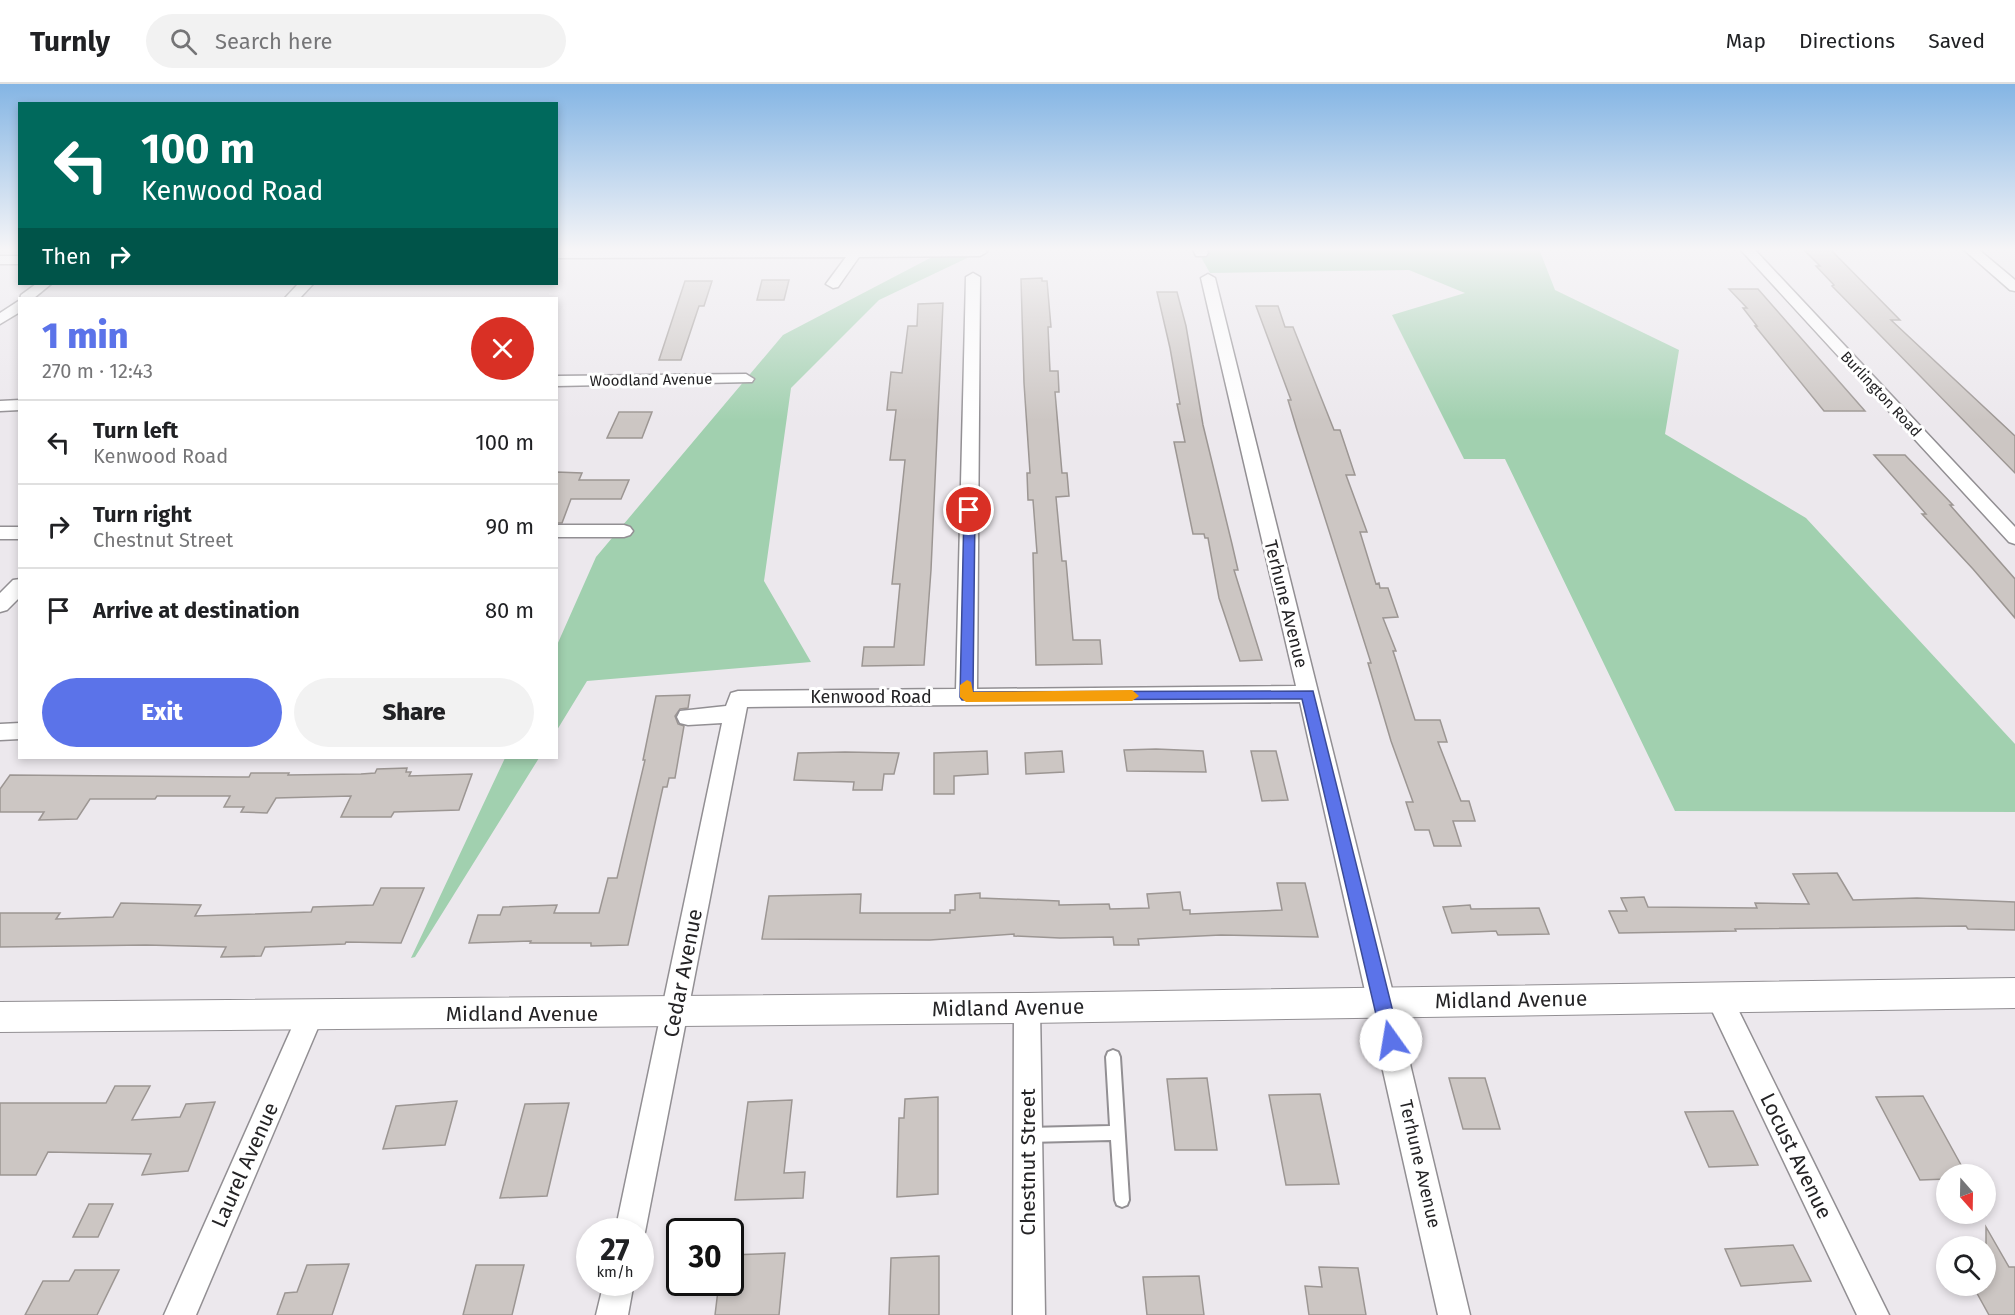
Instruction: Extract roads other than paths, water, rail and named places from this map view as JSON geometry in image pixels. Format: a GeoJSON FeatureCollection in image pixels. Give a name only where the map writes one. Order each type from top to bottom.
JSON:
{"type":"FeatureCollection","features":[{"type":"Feature","properties":{"kind":"street"},"geometry":{"type":"LineString","coordinates":[[0,320],[17,306]]}},
{"type":"Feature","properties":{"kind":"street"},"geometry":{"type":"LineString","coordinates":[[966,697],[973,306]]}},
{"type":"Feature","properties":{"kind":"street","name":"Terhune Avenue"},"geometry":{"type":"LineString","coordinates":[[1215,306],[1382,1001],[1454,1315]]}},
{"type":"Feature","properties":{"kind":"street","name":"Burlington Road"},"geometry":{"type":"LineString","coordinates":[[1800,306],[2015,538]]}},
{"type":"Feature","properties":{"kind":"street","name":"Woodland Avenue"},"geometry":{"type":"LineString","coordinates":[[558,381],[746,379]]}},
{"type":"Feature","properties":{"kind":"street"},"geometry":{"type":"LineString","coordinates":[[0,406],[18,405]]}},
{"type":"Feature","properties":{"kind":"street"},"geometry":{"type":"LineString","coordinates":[[558,531],[624,531]]}},
{"type":"Feature","properties":{"kind":"street"},"geometry":{"type":"LineString","coordinates":[[0,533],[18,533]]}},
{"type":"Feature","properties":{"kind":"street"},"geometry":{"type":"LineString","coordinates":[[0,605],[18,587]]}},
{"type":"Feature","properties":{"kind":"street","name":"Kenwood Road"},"geometry":{"type":"LineString","coordinates":[[735,714],[738,699],[1308,694]]}},
{"type":"Feature","properties":{"kind":"street"},"geometry":{"type":"LineString","coordinates":[[688,717],[735,714]]}},
{"type":"Feature","properties":{"kind":"street","name":"Cedar Avenue"},"geometry":{"type":"LineString","coordinates":[[633,1218],[735,714]]}},
{"type":"Feature","properties":{"kind":"street"},"geometry":{"type":"LineString","coordinates":[[0,732],[18,732]]}},
{"type":"Feature","properties":{"kind":"street","name":"Midland Avenue"},"geometry":{"type":"LineString","coordinates":[[0,1017],[1027,1008],[2015,993]]}},
{"type":"Feature","properties":{"kind":"street","name":"Locust Avenue"},"geometry":{"type":"LineString","coordinates":[[1718,996],[1873,1315]]}},
{"type":"Feature","properties":{"kind":"street","name":"Chestnut Street"},"geometry":{"type":"LineString","coordinates":[[1027,1008],[1029,1315]]}},
{"type":"Feature","properties":{"kind":"street","name":"Laurel Avenue"},"geometry":{"type":"LineString","coordinates":[[180,1315],[310,1016]]}},
{"type":"Feature","properties":{"kind":"street"},"geometry":{"type":"LineString","coordinates":[[612,1315],[616,1296]]}},
{"type":"Feature","properties":{"kind":"lane"},"geometry":{"type":"LineString","coordinates":[[1113,1058],[1122,1200]]}},
{"type":"Feature","properties":{"kind":"lane"},"geometry":{"type":"LineString","coordinates":[[1028,1135],[1118,1133]]}}]}
